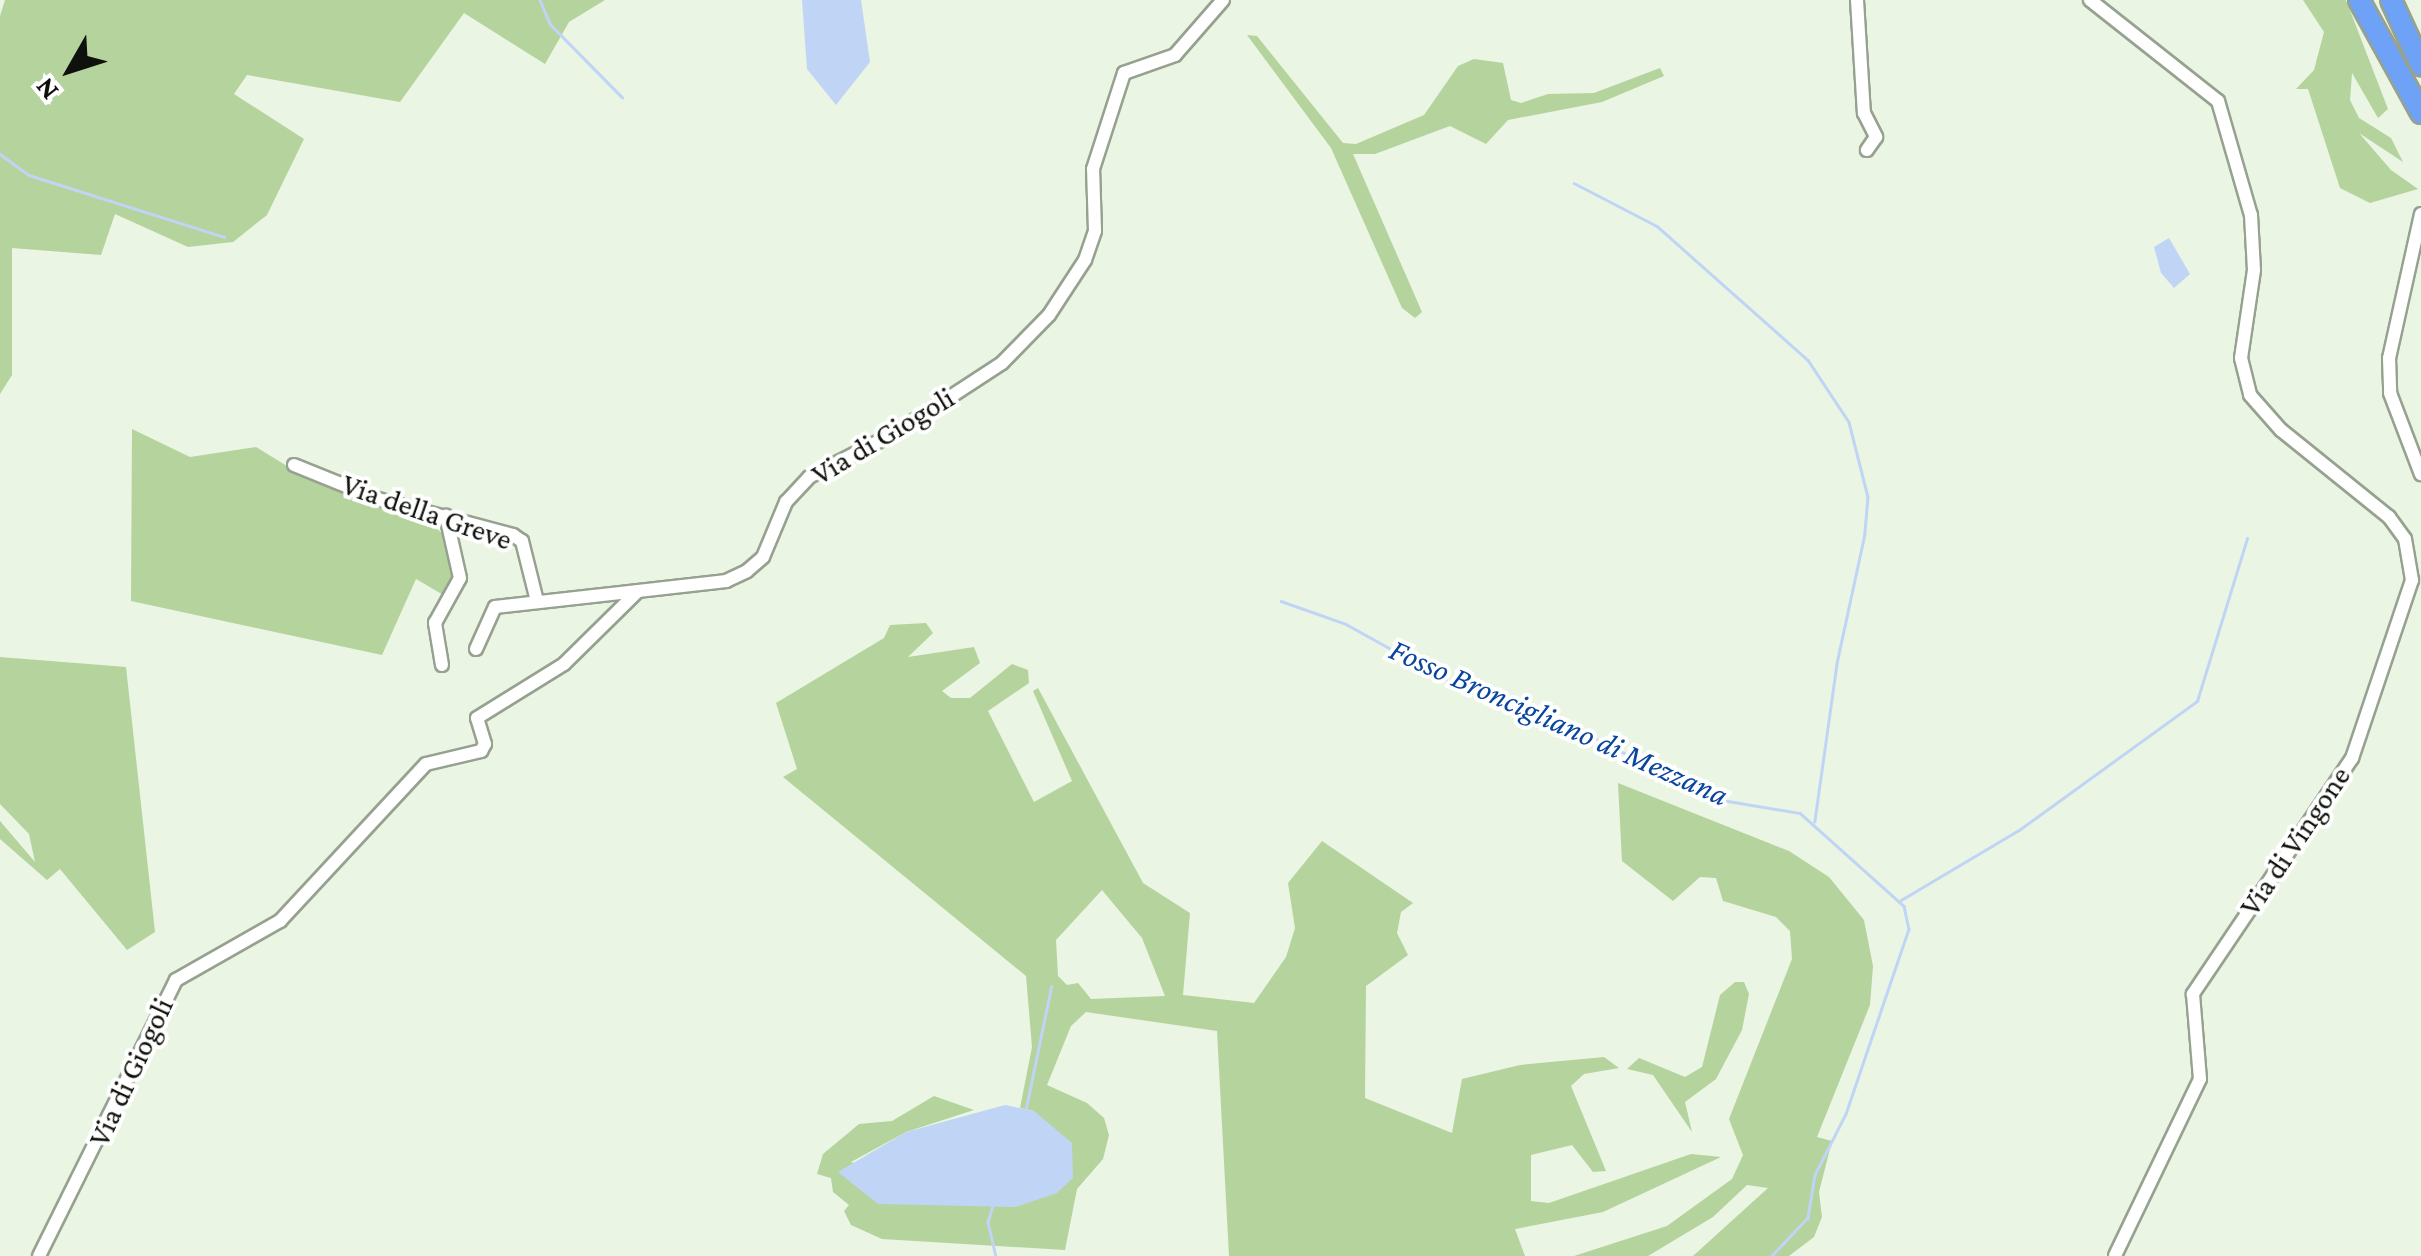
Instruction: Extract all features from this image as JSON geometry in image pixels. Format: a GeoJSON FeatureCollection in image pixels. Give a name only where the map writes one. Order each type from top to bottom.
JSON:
{"type":"FeatureCollection","features":[{"type":"Feature","properties":{"kind":"highway"},"geometry":{"type":"LineString","coordinates":[[2359,0],[2421,114]]}},
{"type":"Feature","properties":{"kind":"highway"},"geometry":{"type":"LineString","coordinates":[[2391,0],[2421,65]]}},
{"type":"Feature","properties":{"kind":"street","name":"Via di Giogoli"},"geometry":{"type":"LineString","coordinates":[[39,1256],[129,1085],[176,980],[280,921],[426,764],[480,752],[485,744],[474,724],[483,712],[564,664],[638,591],[726,580],[747,571],[763,558],[786,502],[809,477],[895,433],[1002,363],[1026,339],[1086,260],[1095,231],[1094,170],[1124,73],[1175,55],[1223,0]]}},
{"type":"Feature","properties":{"kind":"street"},"geometry":{"type":"LineString","coordinates":[[1858,0],[1864,113],[1876,136],[1867,150]]}},
{"type":"Feature","properties":{"kind":"street","name":"Via di Vingone"},"geometry":{"type":"LineString","coordinates":[[2090,0],[2218,101],[2252,216],[2254,270],[2241,358],[2250,395],[2281,430],[2390,517],[2410,560],[2408,598],[2352,758],[2330,798],[2201,974],[2190,1015],[2200,1079],[2115,1256]]}},
{"type":"Feature","properties":{"kind":"street"},"geometry":{"type":"LineString","coordinates":[[2421,214],[2389,358],[2390,393],[2421,474]]}},
{"type":"Feature","properties":{"kind":"street","name":"Via della Greve"},"geometry":{"type":"LineString","coordinates":[[294,465],[378,499],[522,540],[537,601]]}},
{"type":"Feature","properties":{"kind":"street"},"geometry":{"type":"LineString","coordinates":[[442,665],[434,623],[460,578],[446,516]]}},
{"type":"Feature","properties":{"kind":"street"},"geometry":{"type":"LineString","coordinates":[[2408,598],[2421,589]]}},
{"type":"Feature","properties":{"kind":"street"},"geometry":{"type":"LineString","coordinates":[[476,649],[494,606],[638,591]]}},
{"type":"Feature","properties":{"kind":"green space"},"geometry":{"type":"Polygon","coordinates":[[[5,0],[605,0],[569,22],[545,64],[464,13],[400,102],[247,75],[234,94],[304,139],[267,215],[233,242],[188,247],[115,214],[101,255],[12,248],[12,375],[0,394],[0,16],[5,0]]]}},
{"type":"Feature","properties":{"kind":"green space"},"geometry":{"type":"Polygon","coordinates":[[[2303,0],[2346,0],[2388,109],[2378,118],[2352,73],[2350,100],[2359,118],[2391,138],[2403,162],[2359,133],[2391,170],[2418,189],[2370,203],[2340,188],[2308,89],[2296,89],[2314,70],[2324,32],[2303,0]]]}},
{"type":"Feature","properties":{"kind":"green space"},"geometry":{"type":"Polygon","coordinates":[[[1247,35],[1257,36],[1343,143],[1356,144],[1424,115],[1458,66],[1474,59],[1503,63],[1511,100],[1521,103],[1548,94],[1594,93],[1660,68],[1664,76],[1602,102],[1508,120],[1486,144],[1450,126],[1375,154],[1353,154],[1422,312],[1415,318],[1402,308],[1331,148],[1247,35]]]}},
{"type":"Feature","properties":{"kind":"green space"},"geometry":{"type":"Polygon","coordinates":[[[132,429],[190,457],[256,447],[287,466],[419,514],[448,538],[455,572],[445,596],[416,579],[382,655],[131,601],[132,429]]]}},
{"type":"Feature","properties":{"kind":"green space"},"geometry":{"type":"Polygon","coordinates":[[[926,623],[933,633],[908,657],[974,647],[980,663],[942,691],[951,698],[970,698],[1012,664],[1028,670],[1029,683],[988,711],[1034,802],[1072,781],[1033,691],[1038,688],[1143,883],[1190,913],[1183,995],[1254,1003],[1286,957],[1295,928],[1288,883],[1322,841],[1413,903],[1401,912],[1397,933],[1408,955],[1366,986],[1365,1098],[1452,1133],[1462,1079],[1520,1065],[1604,1057],[1619,1068],[1584,1074],[1571,1086],[1606,1171],[1593,1172],[1572,1145],[1531,1155],[1531,1201],[1549,1203],[1691,1154],[1721,1157],[1603,1212],[1515,1229],[1525,1256],[1229,1256],[1217,1031],[1086,1012],[1071,1026],[1047,1085],[1087,1103],[1104,1118],[1109,1135],[1103,1159],[1077,1189],[1065,1250],[882,1239],[851,1225],[844,1211],[849,1205],[833,1192],[831,1178],[817,1174],[823,1154],[859,1124],[892,1121],[934,1096],[974,1110],[906,1132],[851,1162],[976,1203],[1016,1207],[1034,1111],[1020,1108],[1032,1047],[1026,976],[783,777],[797,769],[776,703],[884,638],[890,625],[926,623]],[[1102,890],[1056,940],[1058,976],[1067,985],[1078,983],[1091,999],[1165,996],[1142,938],[1102,890]]]}},
{"type":"Feature","properties":{"kind":"green space"},"geometry":{"type":"Polygon","coordinates":[[[0,657],[126,667],[155,932],[127,950],[60,869],[47,880],[0,839],[0,821],[35,862],[29,834],[0,804],[0,657]]]}},
{"type":"Feature","properties":{"kind":"green space"},"geometry":{"type":"Polygon","coordinates":[[[1618,783],[1789,851],[1829,877],[1864,920],[1873,966],[1870,1005],[1817,1137],[1832,1141],[1819,1192],[1822,1217],[1814,1237],[1789,1256],[1693,1256],[1768,1188],[1747,1185],[1713,1217],[1648,1256],[1574,1256],[1667,1226],[1732,1179],[1743,1155],[1729,1119],[1792,959],[1790,931],[1776,917],[1723,901],[1716,878],[1700,877],[1673,901],[1622,861],[1618,783]]]}},
{"type":"Feature","properties":{"kind":"green space"},"geometry":{"type":"Polygon","coordinates":[[[1735,982],[1744,982],[1749,994],[1742,1030],[1716,1079],[1685,1102],[1692,1132],[1653,1075],[1627,1069],[1639,1058],[1685,1077],[1702,1067],[1720,995],[1735,982]]]}},
{"type":"Feature","properties":{"kind":"water"},"geometry":{"type":"Polygon","coordinates":[[[802,0],[861,0],[870,62],[836,105],[807,69],[802,0]]]}},
{"type":"Feature","properties":{"kind":"water"},"geometry":{"type":"Polygon","coordinates":[[[2169,238],[2190,274],[2174,288],[2161,273],[2154,247],[2169,238]]]}},
{"type":"Feature","properties":{"kind":"water"},"geometry":{"type":"Polygon","coordinates":[[[1005,1105],[1034,1111],[1072,1143],[1073,1178],[1057,1193],[1016,1207],[878,1204],[838,1172],[906,1132],[1005,1105]]]}},
{"type":"Feature","properties":{"kind":"waterway"},"geometry":{"type":"LineString","coordinates":[[540,0],[550,24],[622,97]]}},
{"type":"Feature","properties":{"kind":"waterway"},"geometry":{"type":"LineString","coordinates":[[0,154],[29,175],[224,237]]}},
{"type":"Feature","properties":{"kind":"waterway"},"geometry":{"type":"LineString","coordinates":[[1574,183],[1657,226],[1808,360],[1849,422],[1868,497],[1865,534],[1837,664],[1815,821]]}},
{"type":"Feature","properties":{"kind":"waterway"},"geometry":{"type":"LineString","coordinates":[[1901,900],[2019,830],[2197,701],[2247,538]]}},
{"type":"Feature","properties":{"kind":"waterway","name":"Fosso Broncigliano di Mezzana"},"geometry":{"type":"LineString","coordinates":[[1281,601],[1346,624],[1447,680],[1562,723],[1722,800],[1800,813],[1904,906],[1909,929],[1846,1114],[1815,1175],[1808,1218],[1772,1256]]}},
{"type":"Feature","properties":{"kind":"waterway"},"geometry":{"type":"LineString","coordinates":[[1026,1108],[1051,987]]}},
{"type":"Feature","properties":{"kind":"waterway"},"geometry":{"type":"LineString","coordinates":[[993,1206],[988,1222],[996,1256]]}}]}
